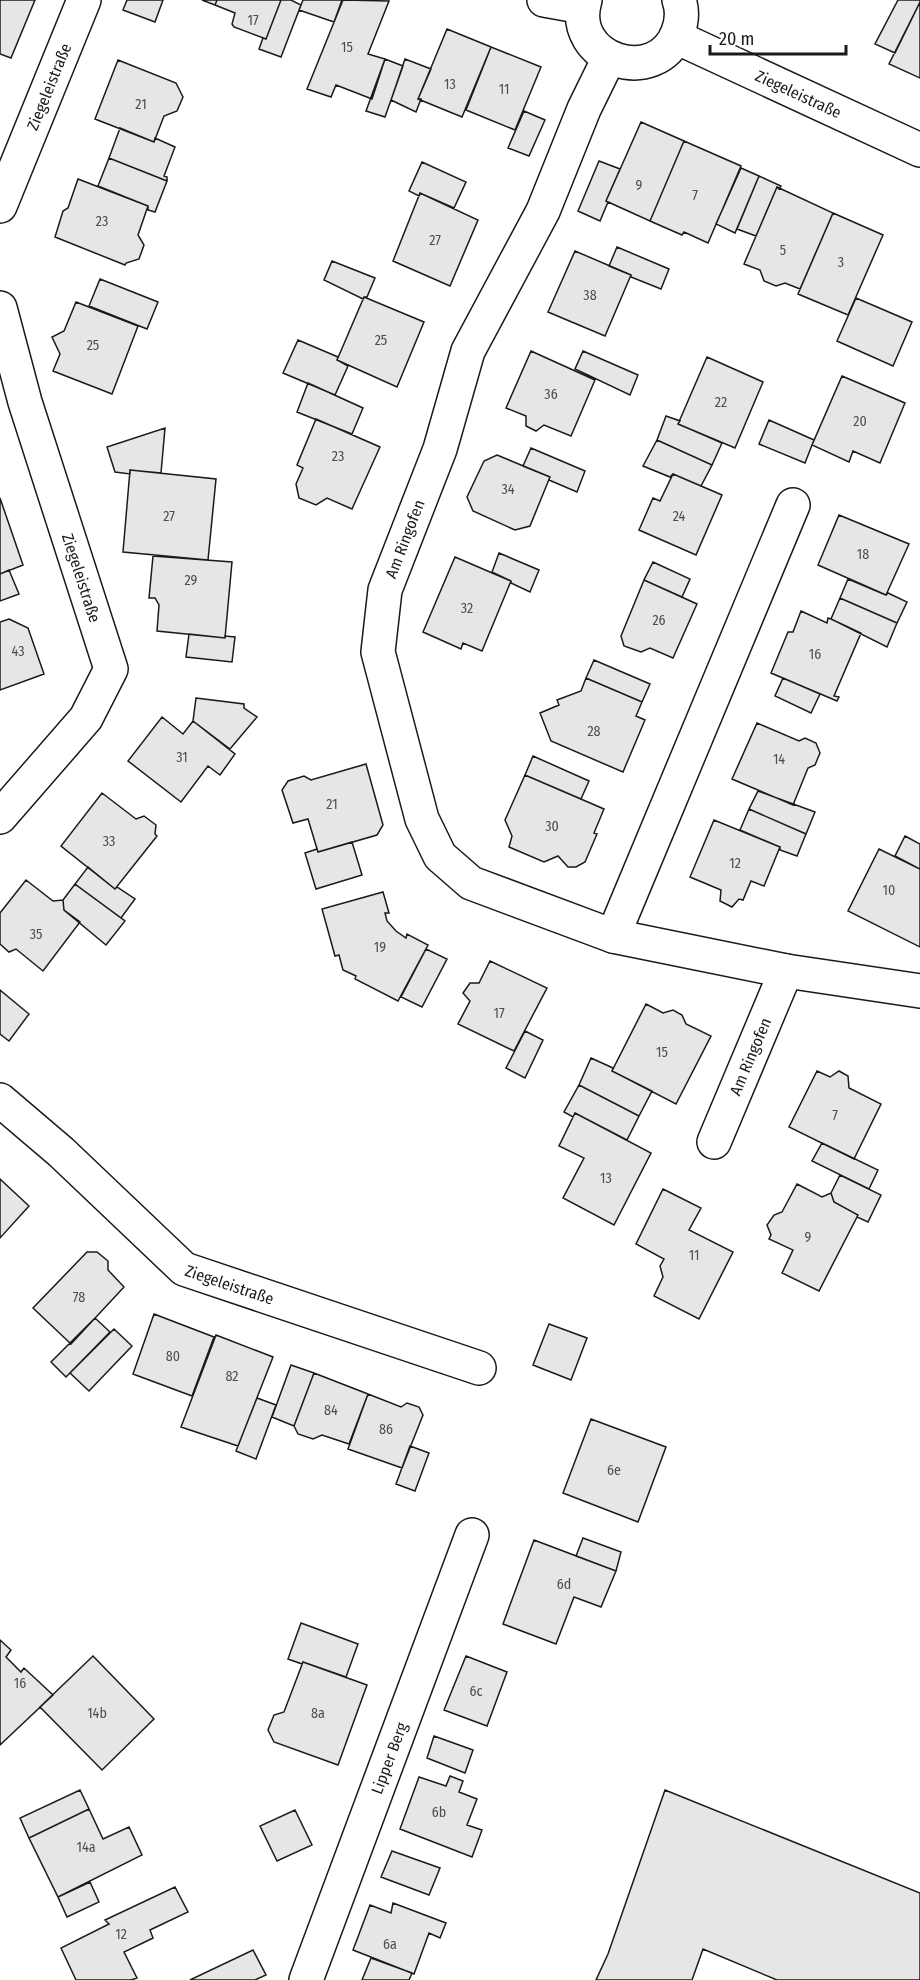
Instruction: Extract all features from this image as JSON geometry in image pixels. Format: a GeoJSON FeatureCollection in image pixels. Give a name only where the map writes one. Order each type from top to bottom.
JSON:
{"type":"FeatureCollection","features":[{"type":"Feature","properties":{"kind":"street","name":"Ziegeleistraße"},"geometry":{"type":"LineString","coordinates":[[0,206],[84,0]]}},
{"type":"Feature","properties":{"kind":"street"},"geometry":{"type":"LineString","coordinates":[[544,0],[584,4],[583,23],[588,37],[597,49],[609,58],[624,63],[639,63],[667,50],[676,37],[681,22],[679,0]]}},
{"type":"Feature","properties":{"kind":"street","name":"Ziegeleistraße"},"geometry":{"type":"LineString","coordinates":[[676,37],[920,150]]}},
{"type":"Feature","properties":{"kind":"street","name":"Am Ringofen"},"geometry":{"type":"LineString","coordinates":[[609,58],[584,109],[543,211],[468,351],[440,449],[385,590],[378,652],[422,819],[440,856],[471,883],[613,936],[786,971],[920,991]]}},
{"type":"Feature","properties":{"kind":"street","name":"Ziegeleistraße"},"geometry":{"type":"LineString","coordinates":[[0,308],[25,402],[111,669],[86,718],[0,817]]}},
{"type":"Feature","properties":{"kind":"street"},"geometry":{"type":"LineString","coordinates":[[613,936],[793,504]]}},
{"type":"Feature","properties":{"kind":"street","name":"Am Ringofen"},"geometry":{"type":"LineString","coordinates":[[714,1142],[786,971]]}},
{"type":"Feature","properties":{"kind":"street","name":"Ziegeleistraße"},"geometry":{"type":"LineString","coordinates":[[0,1100],[61,1152],[184,1269],[479,1368]]}},
{"type":"Feature","properties":{"kind":"street","name":"Lipper Berg"},"geometry":{"type":"LineString","coordinates":[[306,1980],[472,1535]]}},
{"type":"Feature","properties":{"kind":"building"},"geometry":{"type":"Polygon","coordinates":[[[0,0],[35,0],[11,58],[0,54],[0,0]]]}},
{"type":"Feature","properties":{"kind":"building"},"geometry":{"type":"Polygon","coordinates":[[[127,0],[163,0],[155,22],[123,10],[127,0]]]}},
{"type":"Feature","properties":{"kind":"building"},"geometry":{"type":"Polygon","coordinates":[[[202,0],[217,0],[215,5],[202,0]]]}},
{"type":"Feature","properties":{"kind":"building"},"geometry":{"type":"Polygon","coordinates":[[[217,0],[281,0],[266,39],[234,27],[232,24],[235,13],[215,5],[217,0]]]}},
{"type":"Feature","properties":{"kind":"building"},"geometry":{"type":"Polygon","coordinates":[[[281,0],[291,0],[301,5],[281,57],[259,49],[263,38],[266,39],[281,0]]]}},
{"type":"Feature","properties":{"kind":"building"},"geometry":{"type":"Polygon","coordinates":[[[303,0],[342,0],[334,22],[299,10],[303,0]]]}},
{"type":"Feature","properties":{"kind":"building"},"geometry":{"type":"Polygon","coordinates":[[[343,0],[389,1],[368,54],[385,59],[372,99],[336,85],[331,97],[307,89],[343,0]]]}},
{"type":"Feature","properties":{"kind":"building"},"geometry":{"type":"Polygon","coordinates":[[[898,0],[920,0],[920,2],[895,53],[875,44],[898,0]]]}},
{"type":"Feature","properties":{"kind":"building"},"geometry":{"type":"Polygon","coordinates":[[[920,2],[920,78],[889,64],[920,2]]]}},
{"type":"Feature","properties":{"kind":"building"},"geometry":{"type":"Polygon","coordinates":[[[447,29],[491,47],[462,117],[418,99],[447,29]]]}},
{"type":"Feature","properties":{"kind":"building"},"geometry":{"type":"Polygon","coordinates":[[[491,47],[541,67],[515,130],[466,110],[491,47]]]}},
{"type":"Feature","properties":{"kind":"building"},"geometry":{"type":"Polygon","coordinates":[[[385,59],[403,66],[385,117],[366,111],[385,59]]]}},
{"type":"Feature","properties":{"kind":"building"},"geometry":{"type":"Polygon","coordinates":[[[405,59],[431,69],[418,99],[421,99],[416,112],[391,100],[405,59]]]}},
{"type":"Feature","properties":{"kind":"building"},"geometry":{"type":"Polygon","coordinates":[[[118,60],[176,83],[183,97],[177,111],[164,116],[154,142],[95,119],[118,60]]]}},
{"type":"Feature","properties":{"kind":"building"},"geometry":{"type":"Polygon","coordinates":[[[524,111],[545,120],[529,156],[508,148],[524,111]]]}},
{"type":"Feature","properties":{"kind":"building"},"geometry":{"type":"Polygon","coordinates":[[[641,122],[684,141],[650,221],[606,201],[641,122]]]}},
{"type":"Feature","properties":{"kind":"building"},"geometry":{"type":"Polygon","coordinates":[[[120,128],[154,142],[155,138],[175,147],[164,176],[167,177],[167,181],[109,158],[120,128]]]}},
{"type":"Feature","properties":{"kind":"building"},"geometry":{"type":"Polygon","coordinates":[[[684,141],[741,166],[708,243],[650,221],[684,141]]]}},
{"type":"Feature","properties":{"kind":"building"},"geometry":{"type":"Polygon","coordinates":[[[109,158],[167,181],[155,212],[148,210],[148,206],[98,186],[109,158]]]}},
{"type":"Feature","properties":{"kind":"building"},"geometry":{"type":"Polygon","coordinates":[[[599,161],[620,169],[600,221],[578,211],[599,161]]]}},
{"type":"Feature","properties":{"kind":"building"},"geometry":{"type":"Polygon","coordinates":[[[422,162],[466,182],[454,208],[420,193],[419,196],[409,191],[422,162]]]}},
{"type":"Feature","properties":{"kind":"building"},"geometry":{"type":"Polygon","coordinates":[[[741,168],[759,176],[735,233],[716,224],[741,168]]]}},
{"type":"Feature","properties":{"kind":"building"},"geometry":{"type":"Polygon","coordinates":[[[759,176],[781,186],[779,189],[777,187],[756,236],[737,229],[759,176]]]}},
{"type":"Feature","properties":{"kind":"building"},"geometry":{"type":"Polygon","coordinates":[[[78,179],[148,206],[138,235],[144,245],[139,259],[125,265],[55,237],[63,211],[68,208],[78,179]]]}},
{"type":"Feature","properties":{"kind":"building"},"geometry":{"type":"Polygon","coordinates":[[[777,187],[833,213],[800,289],[785,283],[776,286],[764,281],[760,270],[744,264],[777,187]]]}},
{"type":"Feature","properties":{"kind":"building"},"geometry":{"type":"Polygon","coordinates":[[[420,193],[478,220],[450,286],[393,261],[420,193]]]}},
{"type":"Feature","properties":{"kind":"building"},"geometry":{"type":"Polygon","coordinates":[[[833,213],[883,235],[848,315],[798,294],[833,213]]]}},
{"type":"Feature","properties":{"kind":"building"},"geometry":{"type":"Polygon","coordinates":[[[617,247],[669,269],[661,289],[609,266],[617,247]]]}},
{"type":"Feature","properties":{"kind":"building"},"geometry":{"type":"Polygon","coordinates":[[[575,251],[631,275],[605,336],[548,312],[575,251]]]}},
{"type":"Feature","properties":{"kind":"building"},"geometry":{"type":"Polygon","coordinates":[[[332,261],[375,278],[367,297],[363,299],[324,280],[332,261]]]}},
{"type":"Feature","properties":{"kind":"building"},"geometry":{"type":"Polygon","coordinates":[[[100,279],[158,302],[147,329],[89,306],[100,279]]]}},
{"type":"Feature","properties":{"kind":"building"},"geometry":{"type":"Polygon","coordinates":[[[364,297],[424,322],[397,387],[337,360],[364,297]]]}},
{"type":"Feature","properties":{"kind":"building"},"geometry":{"type":"Polygon","coordinates":[[[856,298],[912,322],[893,366],[837,341],[856,298]]]}},
{"type":"Feature","properties":{"kind":"building"},"geometry":{"type":"Polygon","coordinates":[[[76,302],[138,326],[112,394],[53,371],[60,354],[52,337],[64,331],[76,302]]]}},
{"type":"Feature","properties":{"kind":"building"},"geometry":{"type":"Polygon","coordinates":[[[298,340],[338,357],[337,360],[348,366],[335,395],[283,373],[298,340]]]}},
{"type":"Feature","properties":{"kind":"building"},"geometry":{"type":"Polygon","coordinates":[[[531,351],[595,380],[571,436],[544,425],[536,431],[526,426],[526,416],[506,408],[531,351]]]}},
{"type":"Feature","properties":{"kind":"building"},"geometry":{"type":"Polygon","coordinates":[[[583,351],[638,375],[630,395],[575,369],[583,351]]]}},
{"type":"Feature","properties":{"kind":"building"},"geometry":{"type":"Polygon","coordinates":[[[707,357],[763,382],[735,448],[678,424],[707,357]]]}},
{"type":"Feature","properties":{"kind":"building"},"geometry":{"type":"Polygon","coordinates":[[[842,376],[905,403],[880,463],[853,451],[849,462],[812,445],[842,376]]]}},
{"type":"Feature","properties":{"kind":"building"},"geometry":{"type":"Polygon","coordinates":[[[308,383],[363,408],[352,434],[297,412],[308,383]]]}},
{"type":"Feature","properties":{"kind":"building"},"geometry":{"type":"Polygon","coordinates":[[[666,416],[680,421],[678,424],[722,443],[712,465],[657,440],[666,416]]]}},
{"type":"Feature","properties":{"kind":"building"},"geometry":{"type":"Polygon","coordinates":[[[316,419],[380,447],[352,509],[327,498],[316,505],[299,498],[296,484],[303,468],[297,465],[316,419]]]}},
{"type":"Feature","properties":{"kind":"building"},"geometry":{"type":"Polygon","coordinates":[[[769,420],[814,440],[805,463],[759,444],[769,420]]]}},
{"type":"Feature","properties":{"kind":"building"},"geometry":{"type":"Polygon","coordinates":[[[165,428],[161,473],[130,470],[130,474],[115,472],[107,447],[165,428]]]}},
{"type":"Feature","properties":{"kind":"building"},"geometry":{"type":"Polygon","coordinates":[[[657,440],[712,465],[701,486],[673,474],[670,477],[643,466],[657,440]]]}},
{"type":"Feature","properties":{"kind":"building"},"geometry":{"type":"Polygon","coordinates":[[[531,448],[585,471],[577,492],[549,480],[550,477],[523,466],[531,448]]]}},
{"type":"Feature","properties":{"kind":"building"},"geometry":{"type":"Polygon","coordinates":[[[497,455],[550,477],[530,526],[515,530],[473,511],[467,497],[484,461],[497,455]]]}},
{"type":"Feature","properties":{"kind":"building"},"geometry":{"type":"Polygon","coordinates":[[[130,470],[216,479],[208,560],[123,552],[130,470]]]}},
{"type":"Feature","properties":{"kind":"building"},"geometry":{"type":"Polygon","coordinates":[[[673,474],[722,495],[696,555],[639,530],[653,498],[660,501],[673,474]]]}},
{"type":"Feature","properties":{"kind":"building"},"geometry":{"type":"Polygon","coordinates":[[[0,498],[23,565],[0,574],[0,498]]]}},
{"type":"Feature","properties":{"kind":"building"},"geometry":{"type":"Polygon","coordinates":[[[839,515],[909,544],[886,595],[818,565],[839,515]]]}},
{"type":"Feature","properties":{"kind":"building"},"geometry":{"type":"Polygon","coordinates":[[[499,553],[539,570],[530,592],[492,572],[499,553]]]}},
{"type":"Feature","properties":{"kind":"building"},"geometry":{"type":"Polygon","coordinates":[[[153,556],[232,562],[225,638],[157,631],[159,605],[155,598],[149,598],[153,556]]]}},
{"type":"Feature","properties":{"kind":"building"},"geometry":{"type":"Polygon","coordinates":[[[455,557],[511,581],[482,651],[463,643],[461,649],[423,632],[455,557]]]}},
{"type":"Feature","properties":{"kind":"building"},"geometry":{"type":"Polygon","coordinates":[[[653,562],[690,579],[682,597],[644,580],[653,562]]]}},
{"type":"Feature","properties":{"kind":"building"},"geometry":{"type":"Polygon","coordinates":[[[9,570],[19,594],[0,601],[0,574],[9,570]]]}},
{"type":"Feature","properties":{"kind":"building"},"geometry":{"type":"Polygon","coordinates":[[[848,579],[907,602],[897,623],[840,598],[848,579]]]}},
{"type":"Feature","properties":{"kind":"building"},"geometry":{"type":"Polygon","coordinates":[[[644,580],[697,604],[673,658],[650,648],[641,652],[624,646],[621,636],[644,580]]]}},
{"type":"Feature","properties":{"kind":"building"},"geometry":{"type":"Polygon","coordinates":[[[840,598],[897,623],[887,647],[831,619],[840,598]]]}},
{"type":"Feature","properties":{"kind":"building"},"geometry":{"type":"Polygon","coordinates":[[[801,611],[827,623],[828,618],[831,619],[861,633],[834,696],[839,697],[837,701],[771,673],[788,632],[793,632],[801,611]]]}},
{"type":"Feature","properties":{"kind":"building"},"geometry":{"type":"Polygon","coordinates":[[[9,619],[28,628],[44,674],[0,690],[0,622],[9,619]]]}},
{"type":"Feature","properties":{"kind":"building"},"geometry":{"type":"Polygon","coordinates":[[[189,634],[235,637],[232,662],[186,657],[189,634]]]}},
{"type":"Feature","properties":{"kind":"building"},"geometry":{"type":"Polygon","coordinates":[[[594,660],[650,684],[642,702],[586,678],[594,660]]]}},
{"type":"Feature","properties":{"kind":"building"},"geometry":{"type":"Polygon","coordinates":[[[586,678],[642,702],[636,716],[645,720],[623,772],[551,741],[540,713],[559,705],[557,700],[581,691],[586,678]]]}},
{"type":"Feature","properties":{"kind":"building"},"geometry":{"type":"Polygon","coordinates":[[[783,678],[820,694],[811,713],[775,696],[783,678]]]}},
{"type":"Feature","properties":{"kind":"building"},"geometry":{"type":"Polygon","coordinates":[[[196,698],[244,704],[244,708],[257,717],[230,749],[193,721],[196,698]]]}},
{"type":"Feature","properties":{"kind":"building"},"geometry":{"type":"Polygon","coordinates":[[[162,717],[183,734],[193,721],[235,754],[220,775],[208,766],[181,802],[128,761],[162,717]]]}},
{"type":"Feature","properties":{"kind":"building"},"geometry":{"type":"Polygon","coordinates":[[[757,723],[799,741],[805,738],[816,743],[820,753],[815,765],[808,768],[793,805],[732,779],[757,723]]]}},
{"type":"Feature","properties":{"kind":"building"},"geometry":{"type":"Polygon","coordinates":[[[533,756],[589,781],[581,799],[525,775],[533,756]]]}},
{"type":"Feature","properties":{"kind":"building"},"geometry":{"type":"Polygon","coordinates":[[[366,764],[383,825],[377,835],[318,852],[308,819],[293,823],[282,790],[288,781],[304,776],[311,780],[366,764]]]}},
{"type":"Feature","properties":{"kind":"building"},"geometry":{"type":"Polygon","coordinates":[[[525,775],[604,809],[594,833],[597,834],[585,862],[576,867],[568,867],[558,856],[544,862],[509,847],[512,836],[505,820],[525,775]]]}},
{"type":"Feature","properties":{"kind":"building"},"geometry":{"type":"Polygon","coordinates":[[[758,791],[815,812],[806,834],[749,809],[758,791]]]}},
{"type":"Feature","properties":{"kind":"building"},"geometry":{"type":"Polygon","coordinates":[[[102,793],[136,819],[144,816],[156,825],[155,834],[157,836],[115,889],[61,846],[102,793]]]}},
{"type":"Feature","properties":{"kind":"building"},"geometry":{"type":"Polygon","coordinates":[[[749,809],[806,834],[797,856],[740,830],[749,809]]]}},
{"type":"Feature","properties":{"kind":"building"},"geometry":{"type":"Polygon","coordinates":[[[714,820],[780,847],[764,886],[751,881],[743,900],[739,899],[732,907],[720,901],[721,890],[690,877],[714,820]]]}},
{"type":"Feature","properties":{"kind":"building"},"geometry":{"type":"Polygon","coordinates":[[[905,836],[920,844],[920,869],[895,856],[905,836]]]}},
{"type":"Feature","properties":{"kind":"building"},"geometry":{"type":"Polygon","coordinates":[[[352,842],[362,875],[316,889],[305,853],[317,849],[318,852],[352,842]]]}},
{"type":"Feature","properties":{"kind":"building"},"geometry":{"type":"Polygon","coordinates":[[[879,849],[920,869],[920,947],[848,911],[879,849]]]}},
{"type":"Feature","properties":{"kind":"building"},"geometry":{"type":"Polygon","coordinates":[[[88,867],[115,889],[117,887],[135,899],[121,918],[75,884],[88,867]]]}},
{"type":"Feature","properties":{"kind":"building"},"geometry":{"type":"Polygon","coordinates":[[[26,880],[53,901],[63,900],[64,910],[80,922],[43,971],[16,949],[9,952],[0,944],[0,913],[26,880]]]}},
{"type":"Feature","properties":{"kind":"building"},"geometry":{"type":"Polygon","coordinates":[[[75,884],[125,921],[106,945],[64,910],[63,900],[75,884]]]}},
{"type":"Feature","properties":{"kind":"building"},"geometry":{"type":"Polygon","coordinates":[[[383,892],[389,913],[385,913],[387,921],[406,938],[407,934],[428,945],[398,1001],[355,979],[356,976],[343,970],[339,955],[335,956],[322,909],[383,892]]]}},
{"type":"Feature","properties":{"kind":"building"},"geometry":{"type":"Polygon","coordinates":[[[426,949],[447,959],[422,1007],[401,997],[426,949]]]}},
{"type":"Feature","properties":{"kind":"building"},"geometry":{"type":"Polygon","coordinates":[[[490,961],[547,988],[514,1051],[458,1024],[470,1001],[463,993],[470,983],[479,983],[490,961]]]}},
{"type":"Feature","properties":{"kind":"building"},"geometry":{"type":"Polygon","coordinates":[[[0,990],[29,1014],[9,1041],[0,1034],[0,990]]]}},
{"type":"Feature","properties":{"kind":"building"},"geometry":{"type":"Polygon","coordinates":[[[646,1004],[663,1013],[673,1010],[682,1015],[686,1024],[711,1036],[676,1104],[612,1071],[646,1004]]]}},
{"type":"Feature","properties":{"kind":"building"},"geometry":{"type":"Polygon","coordinates":[[[525,1031],[543,1040],[525,1078],[506,1068],[525,1031]]]}},
{"type":"Feature","properties":{"kind":"building"},"geometry":{"type":"Polygon","coordinates":[[[591,1058],[652,1091],[639,1116],[579,1085],[591,1058]]]}},
{"type":"Feature","properties":{"kind":"building"},"geometry":{"type":"Polygon","coordinates":[[[817,1071],[830,1077],[839,1071],[848,1076],[849,1088],[881,1104],[854,1159],[789,1127],[817,1071]]]}},
{"type":"Feature","properties":{"kind":"building"},"geometry":{"type":"Polygon","coordinates":[[[579,1085],[639,1116],[627,1140],[575,1113],[573,1117],[564,1112],[579,1085]]]}},
{"type":"Feature","properties":{"kind":"building"},"geometry":{"type":"Polygon","coordinates":[[[575,1113],[651,1153],[614,1225],[563,1198],[584,1158],[559,1146],[575,1113]]]}},
{"type":"Feature","properties":{"kind":"building"},"geometry":{"type":"Polygon","coordinates":[[[822,1143],[878,1170],[869,1189],[812,1161],[822,1143]]]}},
{"type":"Feature","properties":{"kind":"building"},"geometry":{"type":"Polygon","coordinates":[[[840,1175],[881,1195],[868,1222],[834,1202],[831,1193],[840,1175]]]}},
{"type":"Feature","properties":{"kind":"building"},"geometry":{"type":"Polygon","coordinates":[[[0,1179],[29,1206],[0,1238],[0,1179]]]}},
{"type":"Feature","properties":{"kind":"building"},"geometry":{"type":"Polygon","coordinates":[[[797,1184],[822,1197],[831,1193],[834,1202],[858,1215],[819,1291],[782,1273],[793,1250],[769,1239],[771,1235],[767,1225],[774,1215],[782,1212],[797,1184]]]}},
{"type":"Feature","properties":{"kind":"building"},"geometry":{"type":"Polygon","coordinates":[[[663,1189],[701,1208],[689,1230],[733,1252],[699,1319],[654,1296],[663,1277],[660,1266],[664,1259],[636,1244],[663,1189]]]}},
{"type":"Feature","properties":{"kind":"building"},"geometry":{"type":"Polygon","coordinates":[[[87,1252],[97,1252],[108,1261],[108,1270],[124,1287],[71,1344],[33,1308],[87,1252]]]}},
{"type":"Feature","properties":{"kind":"building"},"geometry":{"type":"Polygon","coordinates":[[[154,1314],[214,1337],[192,1396],[133,1374],[154,1314]]]}},
{"type":"Feature","properties":{"kind":"building"},"geometry":{"type":"Polygon","coordinates":[[[95,1318],[110,1332],[66,1377],[51,1362],[95,1318]]]}},
{"type":"Feature","properties":{"kind":"building"},"geometry":{"type":"Polygon","coordinates":[[[549,1324],[587,1338],[571,1380],[533,1365],[549,1324]]]}},
{"type":"Feature","properties":{"kind":"building"},"geometry":{"type":"Polygon","coordinates":[[[114,1329],[132,1346],[89,1391],[70,1373],[114,1329]]]}},
{"type":"Feature","properties":{"kind":"building"},"geometry":{"type":"Polygon","coordinates":[[[216,1335],[273,1357],[238,1446],[181,1427],[216,1335]]]}},
{"type":"Feature","properties":{"kind":"building"},"geometry":{"type":"Polygon","coordinates":[[[291,1365],[314,1373],[294,1426],[272,1417],[291,1365]]]}},
{"type":"Feature","properties":{"kind":"building"},"geometry":{"type":"Polygon","coordinates":[[[314,1373],[368,1394],[349,1444],[322,1435],[313,1439],[298,1434],[294,1426],[314,1373]]]}},
{"type":"Feature","properties":{"kind":"building"},"geometry":{"type":"Polygon","coordinates":[[[368,1394],[401,1407],[407,1403],[419,1407],[423,1415],[402,1468],[348,1449],[368,1394]]]}},
{"type":"Feature","properties":{"kind":"building"},"geometry":{"type":"Polygon","coordinates":[[[257,1398],[276,1405],[256,1459],[236,1451],[257,1398]]]}},
{"type":"Feature","properties":{"kind":"building"},"geometry":{"type":"Polygon","coordinates":[[[591,1419],[666,1447],[638,1522],[563,1493],[591,1419]]]}},
{"type":"Feature","properties":{"kind":"building"},"geometry":{"type":"Polygon","coordinates":[[[410,1446],[429,1453],[415,1491],[396,1484],[410,1446]]]}},
{"type":"Feature","properties":{"kind":"building"},"geometry":{"type":"Polygon","coordinates":[[[583,1538],[621,1552],[616,1571],[576,1556],[583,1538]]]}},
{"type":"Feature","properties":{"kind":"building"},"geometry":{"type":"Polygon","coordinates":[[[534,1540],[616,1571],[601,1607],[574,1597],[556,1644],[503,1624],[534,1540]]]}},
{"type":"Feature","properties":{"kind":"building"},"geometry":{"type":"Polygon","coordinates":[[[301,1623],[358,1644],[346,1677],[288,1659],[301,1623]]]}},
{"type":"Feature","properties":{"kind":"building"},"geometry":{"type":"Polygon","coordinates":[[[0,1640],[11,1650],[6,1657],[21,1672],[24,1668],[53,1695],[0,1745],[0,1640]]]}},
{"type":"Feature","properties":{"kind":"building"},"geometry":{"type":"Polygon","coordinates":[[[93,1656],[154,1719],[102,1770],[40,1707],[93,1656]]]}},
{"type":"Feature","properties":{"kind":"building"},"geometry":{"type":"Polygon","coordinates":[[[466,1656],[507,1672],[487,1726],[444,1710],[466,1656]]]}},
{"type":"Feature","properties":{"kind":"building"},"geometry":{"type":"Polygon","coordinates":[[[303,1662],[367,1685],[338,1765],[274,1742],[268,1730],[274,1715],[284,1712],[303,1662]]]}},
{"type":"Feature","properties":{"kind":"building"},"geometry":{"type":"Polygon","coordinates":[[[434,1736],[473,1750],[465,1773],[427,1758],[434,1736]]]}},
{"type":"Feature","properties":{"kind":"building"},"geometry":{"type":"Polygon","coordinates":[[[450,1776],[463,1781],[459,1792],[477,1799],[467,1825],[482,1830],[472,1857],[400,1829],[419,1777],[446,1786],[450,1776]]]}},
{"type":"Feature","properties":{"kind":"building"},"geometry":{"type":"Polygon","coordinates":[[[80,1790],[89,1809],[29,1838],[20,1818],[80,1790]]]}},
{"type":"Feature","properties":{"kind":"building"},"geometry":{"type":"Polygon","coordinates":[[[665,1790],[920,1893],[920,1980],[777,1980],[703,1949],[692,1980],[596,1980],[608,1954],[665,1790]]]}},
{"type":"Feature","properties":{"kind":"building"},"geometry":{"type":"Polygon","coordinates":[[[89,1809],[103,1839],[129,1827],[142,1855],[58,1897],[29,1838],[89,1809]]]}},
{"type":"Feature","properties":{"kind":"building"},"geometry":{"type":"Polygon","coordinates":[[[295,1810],[312,1845],[277,1861],[260,1826],[295,1810]]]}},
{"type":"Feature","properties":{"kind":"building"},"geometry":{"type":"Polygon","coordinates":[[[392,1851],[440,1868],[429,1895],[381,1877],[392,1851]]]}},
{"type":"Feature","properties":{"kind":"building"},"geometry":{"type":"Polygon","coordinates":[[[90,1882],[99,1902],[67,1917],[58,1897],[90,1882]]]}},
{"type":"Feature","properties":{"kind":"building"},"geometry":{"type":"Polygon","coordinates":[[[175,1887],[188,1912],[150,1930],[153,1938],[124,1952],[137,1978],[131,1980],[76,1980],[61,1948],[109,1924],[105,1920],[175,1887]]]}},
{"type":"Feature","properties":{"kind":"building"},"geometry":{"type":"Polygon","coordinates":[[[393,1903],[446,1923],[440,1938],[429,1933],[414,1974],[353,1950],[370,1905],[391,1913],[393,1903]]]}},
{"type":"Feature","properties":{"kind":"building"},"geometry":{"type":"Polygon","coordinates":[[[253,1950],[266,1975],[255,1980],[190,1980],[253,1950]]]}},
{"type":"Feature","properties":{"kind":"building"},"geometry":{"type":"Polygon","coordinates":[[[371,1958],[412,1973],[409,1980],[362,1980],[371,1958]]]}}]}
